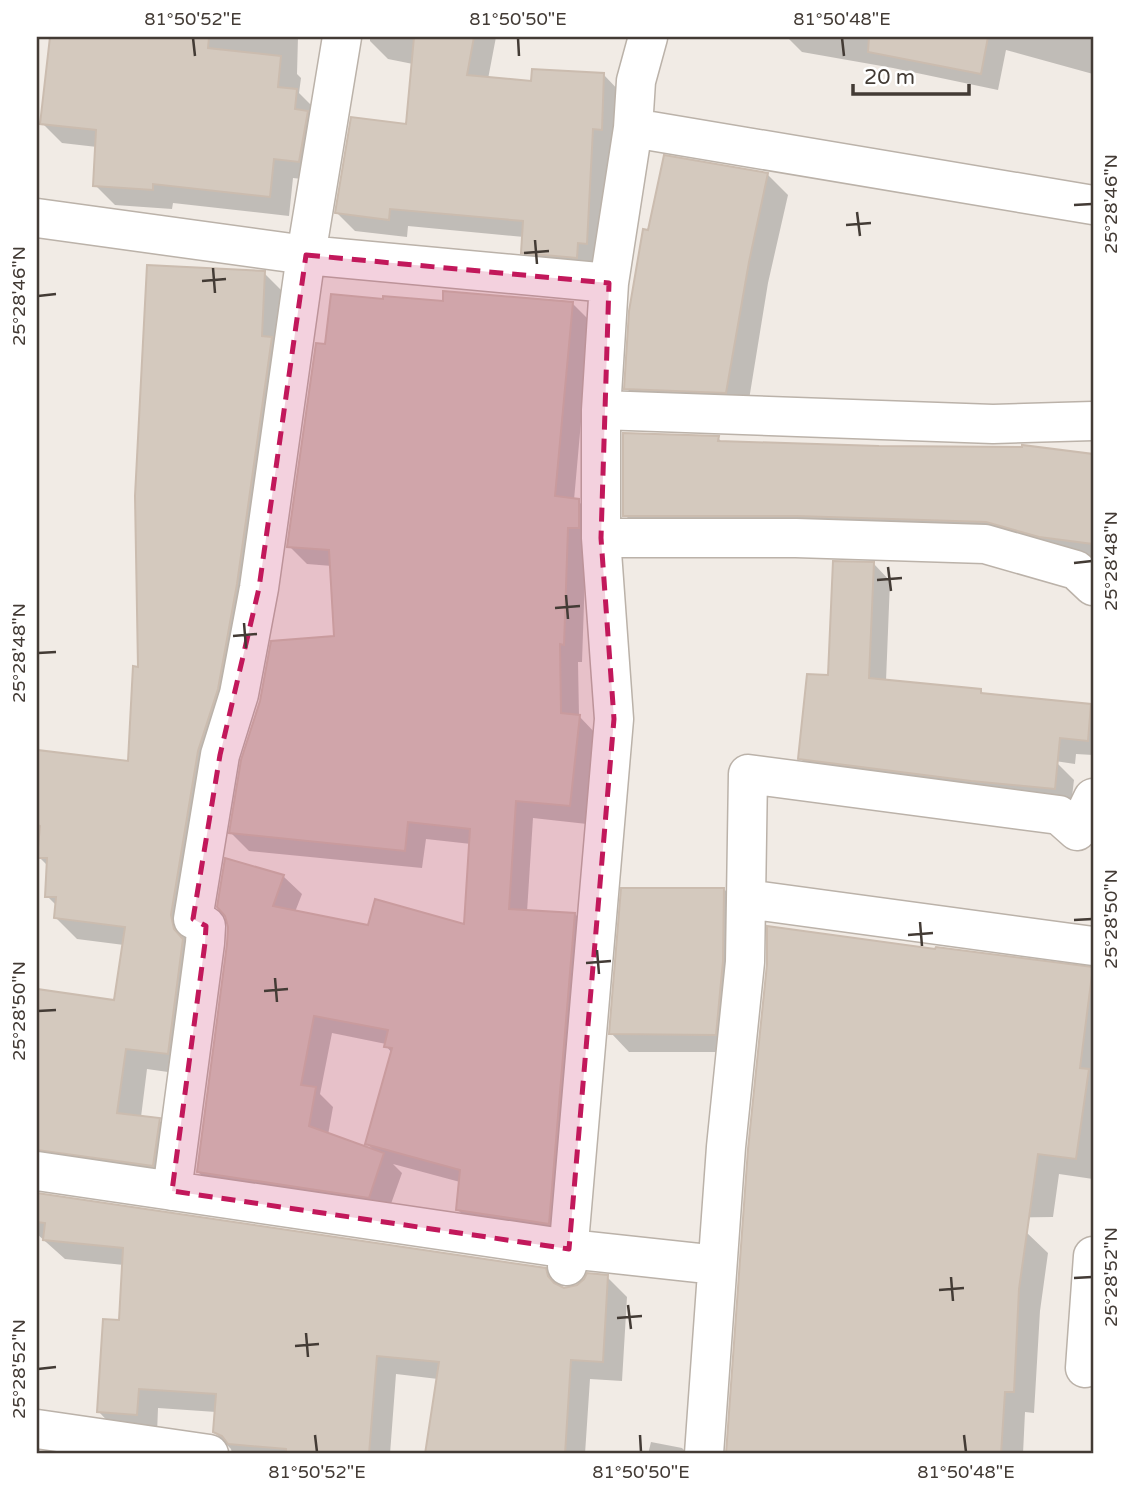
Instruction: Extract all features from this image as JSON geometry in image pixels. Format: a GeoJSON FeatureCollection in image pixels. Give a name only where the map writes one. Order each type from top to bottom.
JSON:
{"type":"FeatureCollection","features":[{"type":"Feature","properties":{"kind":"street"},"geometry":{"type":"LineString","coordinates":[[172,1191],[205,943],[206,926],[193,919],[220,755],[239,694],[259,588],[306,255],[342,37]]}},
{"type":"Feature","properties":{"kind":"street"},"geometry":{"type":"LineString","coordinates":[[568,1258],[614,719],[601,538],[601,410],[609,283],[633,128],[636,81],[648,37]]}},
{"type":"Feature","properties":{"kind":"street"},"geometry":{"type":"LineString","coordinates":[[633,128],[1093,205]]}},
{"type":"Feature","properties":{"kind":"street"},"geometry":{"type":"LineString","coordinates":[[37,218],[306,255],[609,283]]}},
{"type":"Feature","properties":{"kind":"street"},"geometry":{"type":"LineString","coordinates":[[601,410],[993,424],[1093,421]]}},
{"type":"Feature","properties":{"kind":"street"},"geometry":{"type":"LineString","coordinates":[[601,538],[796,538],[985,544],[1076,570],[1093,586]]}},
{"type":"Feature","properties":{"kind":"street"},"geometry":{"type":"LineString","coordinates":[[704,1454],[726,1147],[745,962],[748,774],[1059,814],[1077,831],[1093,798]]}},
{"type":"Feature","properties":{"kind":"street"},"geometry":{"type":"LineString","coordinates":[[746,899],[1093,946]]}},
{"type":"Feature","properties":{"kind":"street"},"geometry":{"type":"LineString","coordinates":[[37,1171],[568,1258],[718,1265]]}},
{"type":"Feature","properties":{"kind":"street"},"geometry":{"type":"LineString","coordinates":[[1085,1368],[1093,1256]]}},
{"type":"Feature","properties":{"kind":"street"},"geometry":{"type":"LineString","coordinates":[[37,1429],[209,1454]]}},
{"type":"Feature","properties":{"kind":"highlighted area"},"geometry":{"type":"Polygon","coordinates":[[[306,255],[609,283],[601,538],[614,719],[569,1249],[172,1191],[205,943],[206,926],[193,919],[220,755],[259,588],[306,255]]]}},
{"type":"Feature","properties":{"kind":"building"},"geometry":{"type":"Polygon","coordinates":[[[50,37],[209,37],[208,48],[281,56],[278,87],[297,89],[295,109],[308,111],[299,162],[274,159],[270,197],[153,184],[153,190],[93,186],[96,130],[40,124],[50,37]]]}},
{"type":"Feature","properties":{"kind":"building"},"geometry":{"type":"Polygon","coordinates":[[[414,37],[474,37],[467,75],[531,81],[532,69],[604,73],[602,130],[593,129],[587,244],[578,243],[577,258],[521,253],[523,221],[390,209],[389,220],[335,213],[351,117],[406,124],[414,37]]]}},
{"type":"Feature","properties":{"kind":"building"},"geometry":{"type":"Polygon","coordinates":[[[869,37],[988,37],[981,74],[868,52],[869,37]]]}},
{"type":"Feature","properties":{"kind":"building"},"geometry":{"type":"Polygon","coordinates":[[[664,155],[768,173],[726,393],[624,389],[629,311],[643,229],[648,230],[664,155]]]}},
{"type":"Feature","properties":{"kind":"building"},"geometry":{"type":"Polygon","coordinates":[[[147,265],[265,271],[262,336],[272,337],[237,584],[218,689],[198,751],[171,915],[174,929],[183,939],[168,1054],[126,1049],[117,1113],[160,1118],[153,1166],[37,1150],[37,989],[114,1000],[125,927],[54,918],[56,897],[45,897],[47,858],[37,858],[40,826],[37,825],[37,750],[128,761],[133,666],[138,667],[135,496],[147,265]]]}},
{"type":"Feature","properties":{"kind":"building"},"geometry":{"type":"Polygon","coordinates":[[[443,291],[573,302],[555,496],[579,499],[579,528],[568,528],[564,645],[560,644],[561,713],[580,715],[570,806],[516,801],[509,909],[575,913],[549,1224],[456,1210],[460,1170],[365,1144],[392,1048],[384,1047],[388,1030],[314,1016],[301,1085],[316,1087],[309,1126],[384,1153],[369,1198],[197,1172],[227,944],[228,927],[225,916],[217,907],[225,858],[284,875],[273,906],[368,925],[375,899],[464,924],[470,829],[408,822],[405,851],[229,833],[241,760],[260,701],[271,641],[334,636],[329,550],[287,547],[316,343],[325,344],[331,294],[443,301],[443,291]]]}},
{"type":"Feature","properties":{"kind":"building"},"geometry":{"type":"Polygon","coordinates":[[[623,433],[719,436],[718,441],[879,446],[1022,445],[1093,454],[1093,544],[1039,537],[986,522],[797,516],[623,516],[623,433]]]}},
{"type":"Feature","properties":{"kind":"building"},"geometry":{"type":"Polygon","coordinates":[[[833,561],[874,562],[869,678],[981,689],[981,693],[1091,704],[1088,741],[1060,738],[1055,789],[798,759],[807,674],[828,675],[833,561]]]}},
{"type":"Feature","properties":{"kind":"building"},"geometry":{"type":"Polygon","coordinates":[[[621,888],[724,888],[723,961],[716,1035],[609,1034],[621,888]]]}},
{"type":"Feature","properties":{"kind":"building"},"geometry":{"type":"Polygon","coordinates":[[[767,926],[1093,967],[1080,1068],[1089,1069],[1076,1159],[1038,1154],[1019,1289],[1014,1392],[1005,1392],[1001,1454],[726,1454],[748,1149],[767,964],[767,926]]]}},
{"type":"Feature","properties":{"kind":"building"},"geometry":{"type":"Polygon","coordinates":[[[37,1193],[546,1268],[554,1283],[564,1288],[577,1285],[587,1273],[608,1275],[603,1362],[571,1360],[565,1454],[425,1454],[439,1362],[377,1356],[369,1454],[286,1454],[286,1449],[228,1444],[222,1436],[213,1432],[216,1394],[139,1389],[137,1415],[97,1412],[103,1319],[119,1320],[123,1248],[43,1240],[45,1223],[37,1222],[37,1193]]]}}]}
